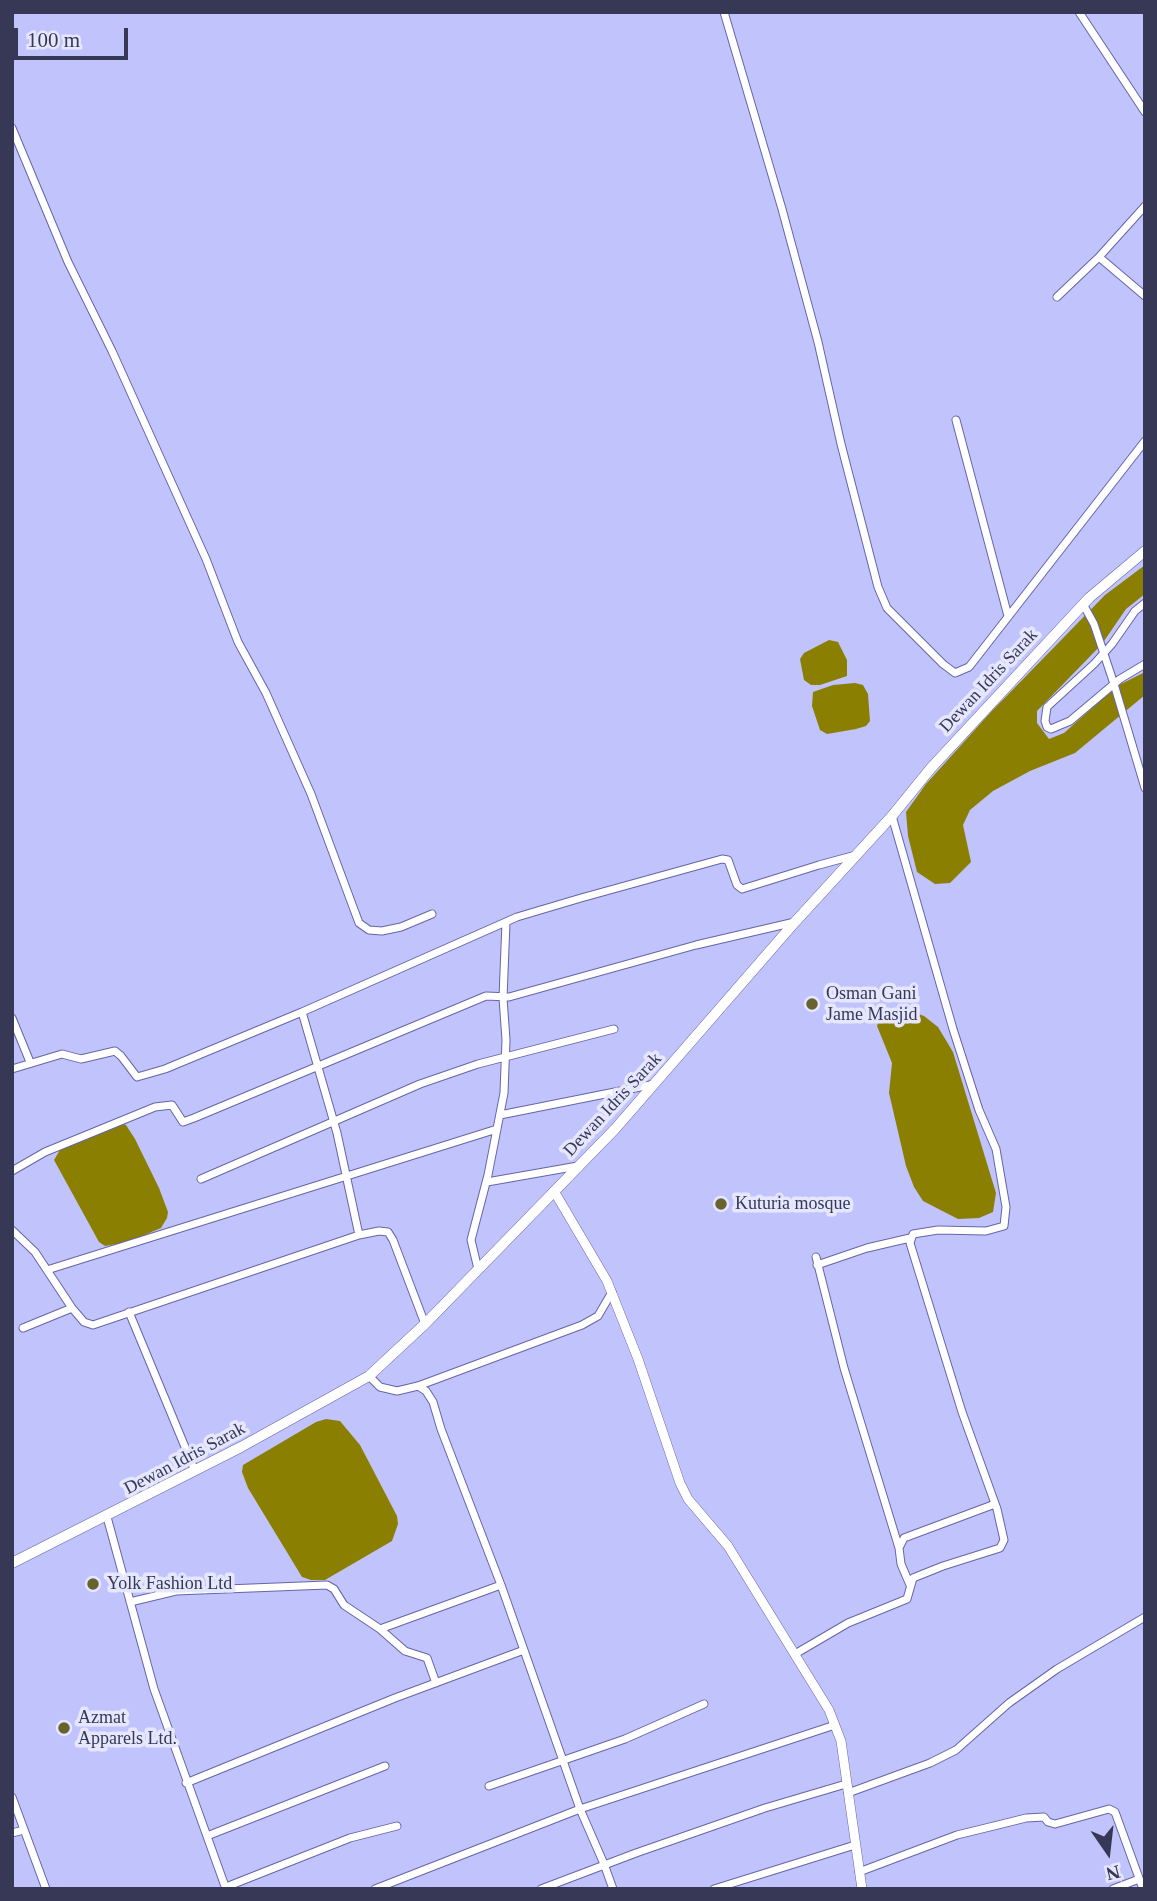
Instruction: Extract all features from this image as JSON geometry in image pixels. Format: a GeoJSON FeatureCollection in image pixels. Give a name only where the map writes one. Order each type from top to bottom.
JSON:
{"type":"FeatureCollection","features":[{"type":"Feature","properties":{"kind":"main road","name":"Dewan Idris Sarak"},"geometry":{"type":"LineString","coordinates":[[12,1563],[195,1471],[369,1376],[425,1324],[615,1129],[795,922],[892,816],[930,768],[1083,604],[1145,551]]}},
{"type":"Feature","properties":{"kind":"street"},"geometry":{"type":"LineString","coordinates":[[723,12],[793,249],[878,587],[887,608],[955,673],[969,667],[1145,441]]}},
{"type":"Feature","properties":{"kind":"street"},"geometry":{"type":"LineString","coordinates":[[1079,12],[1145,112]]}},
{"type":"Feature","properties":{"kind":"street"},"geometry":{"type":"LineString","coordinates":[[12,128],[68,262],[112,351],[206,559],[238,642],[266,693],[311,793],[359,923],[369,930],[382,931],[401,927],[432,914]]}},
{"type":"Feature","properties":{"kind":"street"},"geometry":{"type":"LineString","coordinates":[[1058,297],[1145,206]]}},
{"type":"Feature","properties":{"kind":"street"},"geometry":{"type":"LineString","coordinates":[[1099,257],[1145,296]]}},
{"type":"Feature","properties":{"kind":"street"},"geometry":{"type":"LineString","coordinates":[[956,421],[1009,616]]}},
{"type":"Feature","properties":{"kind":"street"},"geometry":{"type":"LineString","coordinates":[[1145,603],[1135,611],[1103,654],[1047,707],[1046,727],[1051,729],[1070,721],[1114,684],[1145,664]]}},
{"type":"Feature","properties":{"kind":"street"},"geometry":{"type":"LineString","coordinates":[[1083,604],[1094,624],[1145,788]]}},
{"type":"Feature","properties":{"kind":"street"},"geometry":{"type":"LineString","coordinates":[[892,816],[953,1029],[979,1110],[996,1149],[1007,1217],[1004,1226],[986,1231],[939,1230],[914,1234],[910,1238],[816,1261],[844,1368],[899,1548],[901,1564],[910,1585]]}},
{"type":"Feature","properties":{"kind":"street"},"geometry":{"type":"LineString","coordinates":[[12,1069],[62,1054],[81,1059],[115,1051],[137,1077],[166,1069],[302,1012],[506,922],[582,898],[722,859],[728,860],[737,885],[742,889],[856,855]]}},
{"type":"Feature","properties":{"kind":"street"},"geometry":{"type":"LineString","coordinates":[[478,1269],[471,1240],[487,1182],[504,1093],[503,998],[506,922]]}},
{"type":"Feature","properties":{"kind":"street"},"geometry":{"type":"LineString","coordinates":[[12,1171],[45,1152],[155,1107],[172,1105],[183,1122],[486,996],[503,998],[696,945],[795,922]]}},
{"type":"Feature","properties":{"kind":"street"},"geometry":{"type":"LineString","coordinates":[[302,1012],[334,1122],[359,1235]]}},
{"type":"Feature","properties":{"kind":"street"},"geometry":{"type":"LineString","coordinates":[[12,1018],[30,1062]]}},
{"type":"Feature","properties":{"kind":"street"},"geometry":{"type":"LineString","coordinates":[[201,1179],[420,1084],[505,1057],[614,1029]]}},
{"type":"Feature","properties":{"kind":"street"},"geometry":{"type":"LineString","coordinates":[[500,1115],[656,1083]]}},
{"type":"Feature","properties":{"kind":"street"},"geometry":{"type":"LineString","coordinates":[[47,1270],[497,1129]]}},
{"type":"Feature","properties":{"kind":"street"},"geometry":{"type":"LineString","coordinates":[[487,1182],[579,1166]]}},
{"type":"Feature","properties":{"kind":"street"},"geometry":{"type":"LineString","coordinates":[[554,1191],[612,1292],[688,1499],[728,1545],[818,1690],[835,1725],[841,1741],[862,1889]]}},
{"type":"Feature","properties":{"kind":"street"},"geometry":{"type":"LineString","coordinates":[[14,1229],[47,1270],[72,1308],[84,1322],[93,1325],[359,1235],[388,1232],[425,1324]]}},
{"type":"Feature","properties":{"kind":"street"},"geometry":{"type":"LineString","coordinates":[[795,1654],[848,1623],[907,1599],[913,1578],[1000,1548],[1004,1540],[995,1504],[920,1280],[910,1238]]}},
{"type":"Feature","properties":{"kind":"street"},"geometry":{"type":"LineString","coordinates":[[369,1376],[380,1387],[397,1391],[418,1386],[582,1325],[598,1316],[612,1292]]}},
{"type":"Feature","properties":{"kind":"street"},"geometry":{"type":"LineString","coordinates":[[23,1328],[72,1308]]}},
{"type":"Feature","properties":{"kind":"street"},"geometry":{"type":"LineString","coordinates":[[129,1312],[195,1471]]}},
{"type":"Feature","properties":{"kind":"street"},"geometry":{"type":"LineString","coordinates":[[418,1386],[426,1391],[433,1402],[580,1810],[613,1889]]}},
{"type":"Feature","properties":{"kind":"street"},"geometry":{"type":"LineString","coordinates":[[899,1548],[904,1538],[995,1504]]}},
{"type":"Feature","properties":{"kind":"street"},"geometry":{"type":"LineString","coordinates":[[107,1517],[154,1689],[226,1888],[350,1838],[397,1826]]}},
{"type":"Feature","properties":{"kind":"street"},"geometry":{"type":"LineString","coordinates":[[130,1602],[176,1591],[327,1585],[334,1589],[344,1605],[380,1629],[405,1651],[427,1658],[436,1683]]}},
{"type":"Feature","properties":{"kind":"street"},"geometry":{"type":"LineString","coordinates":[[380,1629],[501,1585]]}},
{"type":"Feature","properties":{"kind":"street"},"geometry":{"type":"LineString","coordinates":[[541,1889],[765,1808],[847,1788],[930,1763],[956,1750],[1009,1703],[1057,1669],[1145,1617]]}},
{"type":"Feature","properties":{"kind":"street"},"geometry":{"type":"LineString","coordinates":[[186,1783],[524,1650]]}},
{"type":"Feature","properties":{"kind":"street"},"geometry":{"type":"LineString","coordinates":[[489,1786],[625,1739],[704,1703]]}},
{"type":"Feature","properties":{"kind":"street"},"geometry":{"type":"LineString","coordinates":[[376,1889],[580,1810],[835,1725]]}},
{"type":"Feature","properties":{"kind":"street"},"geometry":{"type":"LineString","coordinates":[[207,1836],[386,1766]]}},
{"type":"Feature","properties":{"kind":"street"},"geometry":{"type":"LineString","coordinates":[[12,1797],[46,1889]]}},
{"type":"Feature","properties":{"kind":"street"},"geometry":{"type":"LineString","coordinates":[[859,1871],[957,1835],[1026,1818],[1044,1817],[1055,1824],[1109,1809],[1115,1812],[1143,1889]]}},
{"type":"Feature","properties":{"kind":"street"},"geometry":{"type":"LineString","coordinates":[[12,1833],[24,1830]]}},
{"type":"Feature","properties":{"kind":"street"},"geometry":{"type":"LineString","coordinates":[[714,1889],[855,1845]]}},
{"type":"Feature","properties":{"kind":"street"},"geometry":{"type":"LineString","coordinates":[[1113,1889],[1139,1879]]}},
{"type":"Feature","properties":{"kind":"shaded area"},"geometry":{"type":"Polygon","coordinates":[[[1145,565],[1145,594],[1126,609],[1102,644],[1037,711],[1037,723],[1049,739],[1064,733],[1117,686],[1145,672],[1145,695],[1075,753],[1030,771],[993,791],[970,810],[963,825],[971,862],[950,883],[935,884],[917,872],[908,836],[906,812],[926,784],[990,713],[1105,595],[1145,565]]]}},
{"type":"Feature","properties":{"kind":"shaded area"},"geometry":{"type":"Polygon","coordinates":[[[829,640],[838,642],[847,660],[847,676],[820,685],[811,685],[804,680],[800,659],[804,653],[829,640]]]}},
{"type":"Feature","properties":{"kind":"shaded area"},"geometry":{"type":"Polygon","coordinates":[[[833,685],[863,685],[868,694],[870,721],[866,726],[856,729],[827,734],[820,730],[812,706],[813,692],[833,685]]]}},
{"type":"Feature","properties":{"kind":"shaded area"},"geometry":{"type":"Polygon","coordinates":[[[905,1009],[924,1016],[938,1027],[953,1052],[996,1193],[993,1212],[979,1218],[958,1219],[923,1201],[906,1166],[889,1093],[892,1063],[877,1026],[882,1013],[905,1009]]]}},
{"type":"Feature","properties":{"kind":"shaded area"},"geometry":{"type":"Polygon","coordinates":[[[123,1124],[135,1139],[168,1212],[161,1228],[128,1242],[105,1246],[99,1242],[54,1160],[60,1150],[123,1124]]]}},
{"type":"Feature","properties":{"kind":"shaded area"},"geometry":{"type":"Polygon","coordinates":[[[326,1419],[340,1421],[360,1445],[397,1516],[398,1524],[392,1541],[325,1580],[311,1580],[302,1577],[248,1488],[242,1472],[243,1465],[316,1422],[326,1419]]]}},
{"type":"Feature","properties":{"kind":"place","name":"Osman Gani Jame Masjid"},"geometry":{"type":"Point","coordinates":[812,1004]}},
{"type":"Feature","properties":{"kind":"place","name":"Kuturia mosque"},"geometry":{"type":"Point","coordinates":[721,1204]}},
{"type":"Feature","properties":{"kind":"place","name":"Yolk Fashion Ltd"},"geometry":{"type":"Point","coordinates":[93,1584]}},
{"type":"Feature","properties":{"kind":"place","name":"Azmat Apparels Ltd."},"geometry":{"type":"Point","coordinates":[64,1728]}}]}
